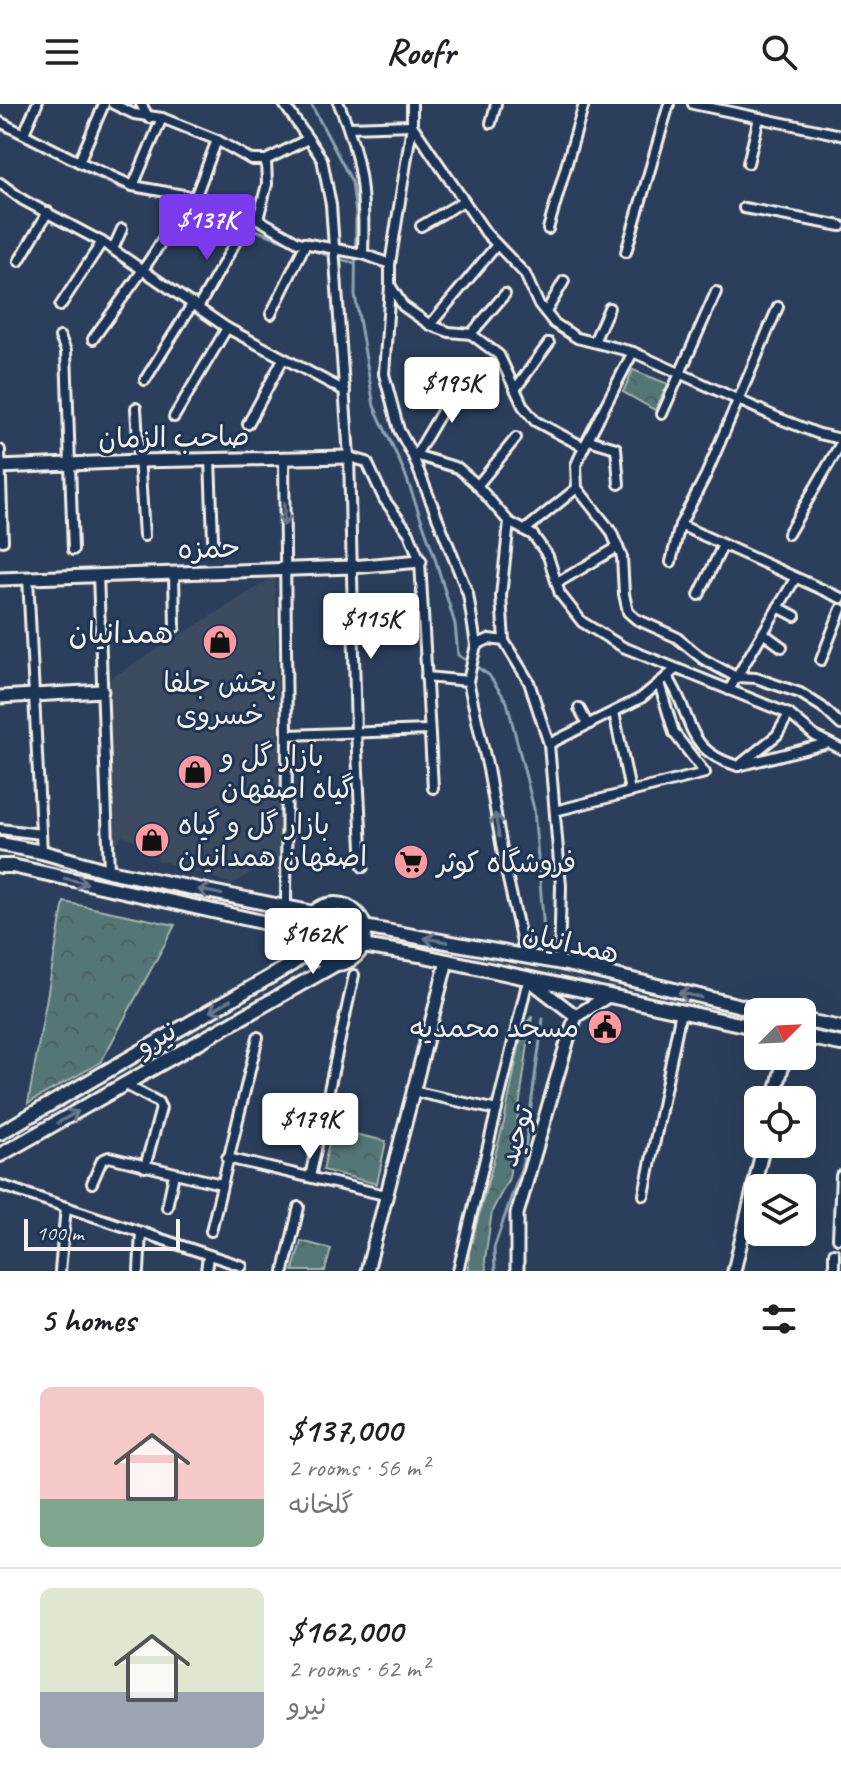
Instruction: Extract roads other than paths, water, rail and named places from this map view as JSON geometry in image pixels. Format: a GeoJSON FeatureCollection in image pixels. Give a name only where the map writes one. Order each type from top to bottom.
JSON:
{"type":"FeatureCollection","features":[{"type":"Feature","properties":{"kind":"main road"},"geometry":{"type":"LineString","coordinates":[[0,844],[109,871],[314,913]]}},
{"type":"Feature","properties":{"kind":"main road"},"geometry":{"type":"LineString","coordinates":[[0,866],[12,866],[275,925],[305,936]]}},
{"type":"Feature","properties":{"kind":"main road"},"geometry":{"type":"LineString","coordinates":[[330,904],[348,906],[355,911],[364,927],[362,946],[352,959],[336,964],[317,957],[310,950],[305,936],[314,913],[330,904]]}},
{"type":"Feature","properties":{"kind":"main road","name":"همدانیان"},"geometry":{"type":"LineString","coordinates":[[364,927],[559,963],[744,1007]]}},
{"type":"Feature","properties":{"kind":"main road","name":"همدانیان"},"geometry":{"type":"LineString","coordinates":[[362,946],[447,961],[527,984],[608,996],[744,1025]]}},
{"type":"Feature","properties":{"kind":"main road","name":"نیرو"},"geometry":{"type":"LineString","coordinates":[[0,1133],[292,964],[310,950]]}},
{"type":"Feature","properties":{"kind":"main road"},"geometry":{"type":"LineString","coordinates":[[292,964],[301,982]]}},
{"type":"Feature","properties":{"kind":"main road","name":"نیرو"},"geometry":{"type":"LineString","coordinates":[[0,1155],[336,964]]}},
{"type":"Feature","properties":{"kind":"main road"},"geometry":{"type":"LineString","coordinates":[[816,1023],[841,1028]]}},
{"type":"Feature","properties":{"kind":"main road"},"geometry":{"type":"LineString","coordinates":[[816,1040],[841,1044]]}},
{"type":"Feature","properties":{"kind":"street"},"geometry":{"type":"LineString","coordinates":[[24,133],[37,104]]}},
{"type":"Feature","properties":{"kind":"street"},"geometry":{"type":"LineString","coordinates":[[79,162],[104,104]]}},
{"type":"Feature","properties":{"kind":"street"},"geometry":{"type":"LineString","coordinates":[[113,104],[149,118],[162,118],[217,140],[252,160],[266,160],[308,139]]}},
{"type":"Feature","properties":{"kind":"street"},"geometry":{"type":"LineString","coordinates":[[141,104],[149,118]]}},
{"type":"Feature","properties":{"kind":"street"},"geometry":{"type":"LineString","coordinates":[[284,104],[322,159],[337,250],[349,457],[356,733],[363,867]]}},
{"type":"Feature","properties":{"kind":"street"},"geometry":{"type":"LineString","coordinates":[[339,104],[349,127],[363,185],[363,254]]}},
{"type":"Feature","properties":{"kind":"street"},"geometry":{"type":"LineString","coordinates":[[412,104],[412,125],[390,264],[384,374],[399,430],[414,454],[468,594],[475,650],[469,679],[525,956]]}},
{"type":"Feature","properties":{"kind":"street"},"geometry":{"type":"LineString","coordinates":[[491,123],[496,104]]}},
{"type":"Feature","properties":{"kind":"street"},"geometry":{"type":"LineString","coordinates":[[548,229],[584,104]]}},
{"type":"Feature","properties":{"kind":"street"},"geometry":{"type":"LineString","coordinates":[[626,252],[669,104]]}},
{"type":"Feature","properties":{"kind":"street"},"geometry":{"type":"LineString","coordinates":[[693,104],[841,135]]}},
{"type":"Feature","properties":{"kind":"street"},"geometry":{"type":"LineString","coordinates":[[133,186],[162,118]]}},
{"type":"Feature","properties":{"kind":"street"},"geometry":{"type":"LineString","coordinates":[[748,163],[759,118]]}},
{"type":"Feature","properties":{"kind":"street"},"geometry":{"type":"LineString","coordinates":[[0,122],[133,186],[195,198],[254,218],[298,242],[363,254],[390,264]]}},
{"type":"Feature","properties":{"kind":"street"},"geometry":{"type":"LineString","coordinates":[[349,127],[412,125]]}},
{"type":"Feature","properties":{"kind":"street"},"geometry":{"type":"LineString","coordinates":[[412,125],[496,246],[525,274],[538,303],[554,323],[577,338],[633,352],[778,418],[841,441],[788,534]]}},
{"type":"Feature","properties":{"kind":"street"},"geometry":{"type":"LineString","coordinates":[[195,198],[217,140]]}},
{"type":"Feature","properties":{"kind":"street"},"geometry":{"type":"LineString","coordinates":[[145,380],[254,218],[267,184],[266,160]]}},
{"type":"Feature","properties":{"kind":"street"},"geometry":{"type":"LineString","coordinates":[[0,183],[13,194],[113,249],[227,328],[345,391]]}},
{"type":"Feature","properties":{"kind":"street"},"geometry":{"type":"LineString","coordinates":[[93,339],[180,210],[185,195]]}},
{"type":"Feature","properties":{"kind":"street"},"geometry":{"type":"LineString","coordinates":[[421,226],[464,201]]}},
{"type":"Feature","properties":{"kind":"street"},"geometry":{"type":"LineString","coordinates":[[744,208],[841,226]]}},
{"type":"Feature","properties":{"kind":"street"},"geometry":{"type":"LineString","coordinates":[[19,261],[48,212]]}},
{"type":"Feature","properties":{"kind":"street"},"geometry":{"type":"LineString","coordinates":[[113,249],[122,229]]}},
{"type":"Feature","properties":{"kind":"street"},"geometry":{"type":"LineString","coordinates":[[60,306],[102,242]]}},
{"type":"Feature","properties":{"kind":"street"},"geometry":{"type":"LineString","coordinates":[[271,314],[306,243]]}},
{"type":"Feature","properties":{"kind":"street"},"geometry":{"type":"LineString","coordinates":[[430,325],[496,246]]}},
{"type":"Feature","properties":{"kind":"street"},"geometry":{"type":"LineString","coordinates":[[546,312],[564,281]]}},
{"type":"Feature","properties":{"kind":"street"},"geometry":{"type":"LineString","coordinates":[[390,285],[403,306],[430,325],[449,332],[471,334],[499,355],[523,406],[535,421],[587,444],[616,448],[619,484]]}},
{"type":"Feature","properties":{"kind":"street"},"geometry":{"type":"LineString","coordinates":[[662,414],[716,292]]}},
{"type":"Feature","properties":{"kind":"street"},"geometry":{"type":"LineString","coordinates":[[471,334],[505,294]]}},
{"type":"Feature","properties":{"kind":"street"},"geometry":{"type":"LineString","coordinates":[[671,562],[680,525],[739,400],[778,307]]}},
{"type":"Feature","properties":{"kind":"street"},"geometry":{"type":"LineString","coordinates":[[594,342],[609,308]]}},
{"type":"Feature","properties":{"kind":"street"},"geometry":{"type":"LineString","coordinates":[[174,417],[227,328]]}},
{"type":"Feature","properties":{"kind":"street"},"geometry":{"type":"LineString","coordinates":[[60,337],[66,351],[73,550]]}},
{"type":"Feature","properties":{"kind":"street"},"geometry":{"type":"LineString","coordinates":[[516,388],[549,343]]}},
{"type":"Feature","properties":{"kind":"street"},"geometry":{"type":"LineString","coordinates":[[633,352],[576,465],[577,488],[611,531],[622,557],[628,612],[636,619],[676,637],[703,659],[736,677],[756,678],[800,693],[822,707],[841,725]]}},
{"type":"Feature","properties":{"kind":"street"},"geometry":{"type":"LineString","coordinates":[[248,424],[283,359]]}},
{"type":"Feature","properties":{"kind":"street"},"geometry":{"type":"LineString","coordinates":[[414,454],[461,379]]}},
{"type":"Feature","properties":{"kind":"street"},"geometry":{"type":"LineString","coordinates":[[136,408],[144,536]]}},
{"type":"Feature","properties":{"kind":"street"},"geometry":{"type":"LineString","coordinates":[[477,486],[516,438]]}},
{"type":"Feature","properties":{"kind":"street"},"geometry":{"type":"LineString","coordinates":[[0,450],[3,541]]}},
{"type":"Feature","properties":{"kind":"street"},"geometry":{"type":"LineString","coordinates":[[414,454],[458,468],[509,522],[533,535],[548,556],[560,594],[582,622],[623,647],[789,714],[815,736],[841,749]]}},
{"type":"Feature","properties":{"kind":"street"},"geometry":{"type":"LineString","coordinates":[[349,457],[367,462],[384,499],[409,533],[420,561],[433,788]]}},
{"type":"Feature","properties":{"kind":"street","name":"صاحب الزمان"},"geometry":{"type":"LineString","coordinates":[[0,467],[349,457]]}},
{"type":"Feature","properties":{"kind":"street"},"geometry":{"type":"LineString","coordinates":[[284,458],[286,908]]}},
{"type":"Feature","properties":{"kind":"street"},"geometry":{"type":"LineString","coordinates":[[210,459],[213,539]]}},
{"type":"Feature","properties":{"kind":"street"},"geometry":{"type":"LineString","coordinates":[[525,530],[577,488]]}},
{"type":"Feature","properties":{"kind":"street"},"geometry":{"type":"LineString","coordinates":[[509,522],[501,596],[504,641],[529,682],[549,744],[561,886],[559,963]]}},
{"type":"Feature","properties":{"kind":"street"},"geometry":{"type":"LineString","coordinates":[[680,525],[841,598]]}},
{"type":"Feature","properties":{"kind":"street"},"geometry":{"type":"LineString","coordinates":[[699,595],[723,545]]}},
{"type":"Feature","properties":{"kind":"street"},"geometry":{"type":"LineString","coordinates":[[557,583],[618,547]]}},
{"type":"Feature","properties":{"kind":"street","name":"حمزه"},"geometry":{"type":"LineString","coordinates":[[0,579],[352,567],[420,561]]}},
{"type":"Feature","properties":{"kind":"street"},"geometry":{"type":"LineString","coordinates":[[174,573],[175,627]]}},
{"type":"Feature","properties":{"kind":"street"},"geometry":{"type":"LineString","coordinates":[[98,575],[109,871]]}},
{"type":"Feature","properties":{"kind":"street"},"geometry":{"type":"LineString","coordinates":[[28,578],[42,852]]}},
{"type":"Feature","properties":{"kind":"street"},"geometry":{"type":"LineString","coordinates":[[729,690],[795,579]]}},
{"type":"Feature","properties":{"kind":"street"},"geometry":{"type":"LineString","coordinates":[[778,607],[795,616]]}},
{"type":"Feature","properties":{"kind":"street"},"geometry":{"type":"LineString","coordinates":[[821,660],[841,609]]}},
{"type":"Feature","properties":{"kind":"street"},"geometry":{"type":"LineString","coordinates":[[763,633],[782,647]]}},
{"type":"Feature","properties":{"kind":"street"},"geometry":{"type":"LineString","coordinates":[[475,650],[489,639],[504,641]]}},
{"type":"Feature","properties":{"kind":"street"},"geometry":{"type":"LineString","coordinates":[[549,744],[641,698],[676,669]]}},
{"type":"Feature","properties":{"kind":"street"},"geometry":{"type":"LineString","coordinates":[[667,676],[678,692],[694,739],[714,755],[738,766],[828,742]]}},
{"type":"Feature","properties":{"kind":"street"},"geometry":{"type":"LineString","coordinates":[[426,677],[469,679]]}},
{"type":"Feature","properties":{"kind":"street"},"geometry":{"type":"LineString","coordinates":[[555,811],[705,773],[674,733],[659,683]]}},
{"type":"Feature","properties":{"kind":"street"},"geometry":{"type":"LineString","coordinates":[[0,697],[102,691]]}},
{"type":"Feature","properties":{"kind":"street"},"geometry":{"type":"LineString","coordinates":[[579,708],[588,725]]}},
{"type":"Feature","properties":{"kind":"street"},"geometry":{"type":"LineString","coordinates":[[614,712],[630,791]]}},
{"type":"Feature","properties":{"kind":"street"},"geometry":{"type":"LineString","coordinates":[[738,766],[777,735],[789,714]]}},
{"type":"Feature","properties":{"kind":"street"},"geometry":{"type":"LineString","coordinates":[[287,735],[429,730]]}},
{"type":"Feature","properties":{"kind":"street"},"geometry":{"type":"LineString","coordinates":[[0,829],[41,834]]}},
{"type":"Feature","properties":{"kind":"street"},"geometry":{"type":"LineString","coordinates":[[367,1271],[447,961]]}},
{"type":"Feature","properties":{"kind":"street"},"geometry":{"type":"LineString","coordinates":[[310,1177],[354,975]]}},
{"type":"Feature","properties":{"kind":"street"},"geometry":{"type":"LineString","coordinates":[[458,1271],[527,984],[576,1016],[608,996]]}},
{"type":"Feature","properties":{"kind":"street"},"geometry":{"type":"LineString","coordinates":[[644,1195],[681,1011]]}},
{"type":"Feature","properties":{"kind":"street","name":"توحید"},"geometry":{"type":"LineString","coordinates":[[517,1271],[517,1214],[576,1016]]}},
{"type":"Feature","properties":{"kind":"street"},"geometry":{"type":"LineString","coordinates":[[211,1231],[258,1037]]}},
{"type":"Feature","properties":{"kind":"street"},"geometry":{"type":"LineString","coordinates":[[124,1084],[160,1105],[145,1167]]}},
{"type":"Feature","properties":{"kind":"street"},"geometry":{"type":"LineString","coordinates":[[412,1091],[497,1110]]}},
{"type":"Feature","properties":{"kind":"street"},"geometry":{"type":"LineString","coordinates":[[92,1183],[104,1157],[221,1184]]}},
{"type":"Feature","properties":{"kind":"street"},"geometry":{"type":"LineString","coordinates":[[227,1158],[385,1195]]}},
{"type":"Feature","properties":{"kind":"street"},"geometry":{"type":"LineString","coordinates":[[734,1271],[761,1158]]}},
{"type":"Feature","properties":{"kind":"street"},"geometry":{"type":"LineString","coordinates":[[167,1207],[174,1174]]}},
{"type":"Feature","properties":{"kind":"street"},"geometry":{"type":"LineString","coordinates":[[838,1238],[841,1176]]}},
{"type":"Feature","properties":{"kind":"street"},"geometry":{"type":"LineString","coordinates":[[0,1185],[242,1266]]}},
{"type":"Feature","properties":{"kind":"street"},"geometry":{"type":"LineString","coordinates":[[60,1271],[66,1207]]}},
{"type":"Feature","properties":{"kind":"street"},"geometry":{"type":"LineString","coordinates":[[284,1271],[299,1207]]}},
{"type":"Feature","properties":{"kind":"street"},"geometry":{"type":"LineString","coordinates":[[139,1271],[141,1232]]}},
{"type":"Feature","properties":{"kind":"street"},"geometry":{"type":"LineString","coordinates":[[834,1253],[834,1271]]}},
{"type":"Feature","properties":{"kind":"street"},"geometry":{"type":"LineString","coordinates":[[206,1271],[208,1256]]}},
{"type":"Feature","properties":{"kind":"waterway"},"geometry":{"type":"LineString","coordinates":[[311,104],[352,182],[356,215],[355,295],[374,406],[404,471],[433,552],[455,624],[458,655],[489,675],[507,702],[534,809],[544,931]]}},
{"type":"Feature","properties":{"kind":"waterway"},"geometry":{"type":"LineString","coordinates":[[0,129],[121,188],[175,200],[354,263]]}},
{"type":"Feature","properties":{"kind":"waterway"},"geometry":{"type":"LineString","coordinates":[[495,1271],[494,1248],[523,1163],[543,1019]]}},
{"type":"Feature","properties":{"kind":"place","name":"پخش جلفا خسروی"},"geometry":{"type":"Point","coordinates":[220,642]}},
{"type":"Feature","properties":{"kind":"place","name":"بازار گل و گیاه اصفهان"},"geometry":{"type":"Point","coordinates":[195,772]}},
{"type":"Feature","properties":{"kind":"place","name":"بازار گل و گیاه اصفهان همدانیان"},"geometry":{"type":"Point","coordinates":[152,840]}},
{"type":"Feature","properties":{"kind":"place","name":"فروشگاه کوثر"},"geometry":{"type":"Point","coordinates":[411,862]}},
{"type":"Feature","properties":{"kind":"place","name":"مسجد محمدیه"},"geometry":{"type":"Point","coordinates":[605,1027]}},
{"type":"Feature","properties":{"kind":"district","name":"همدانیان"},"geometry":{"type":"Point","coordinates":[121,633]}}]}
